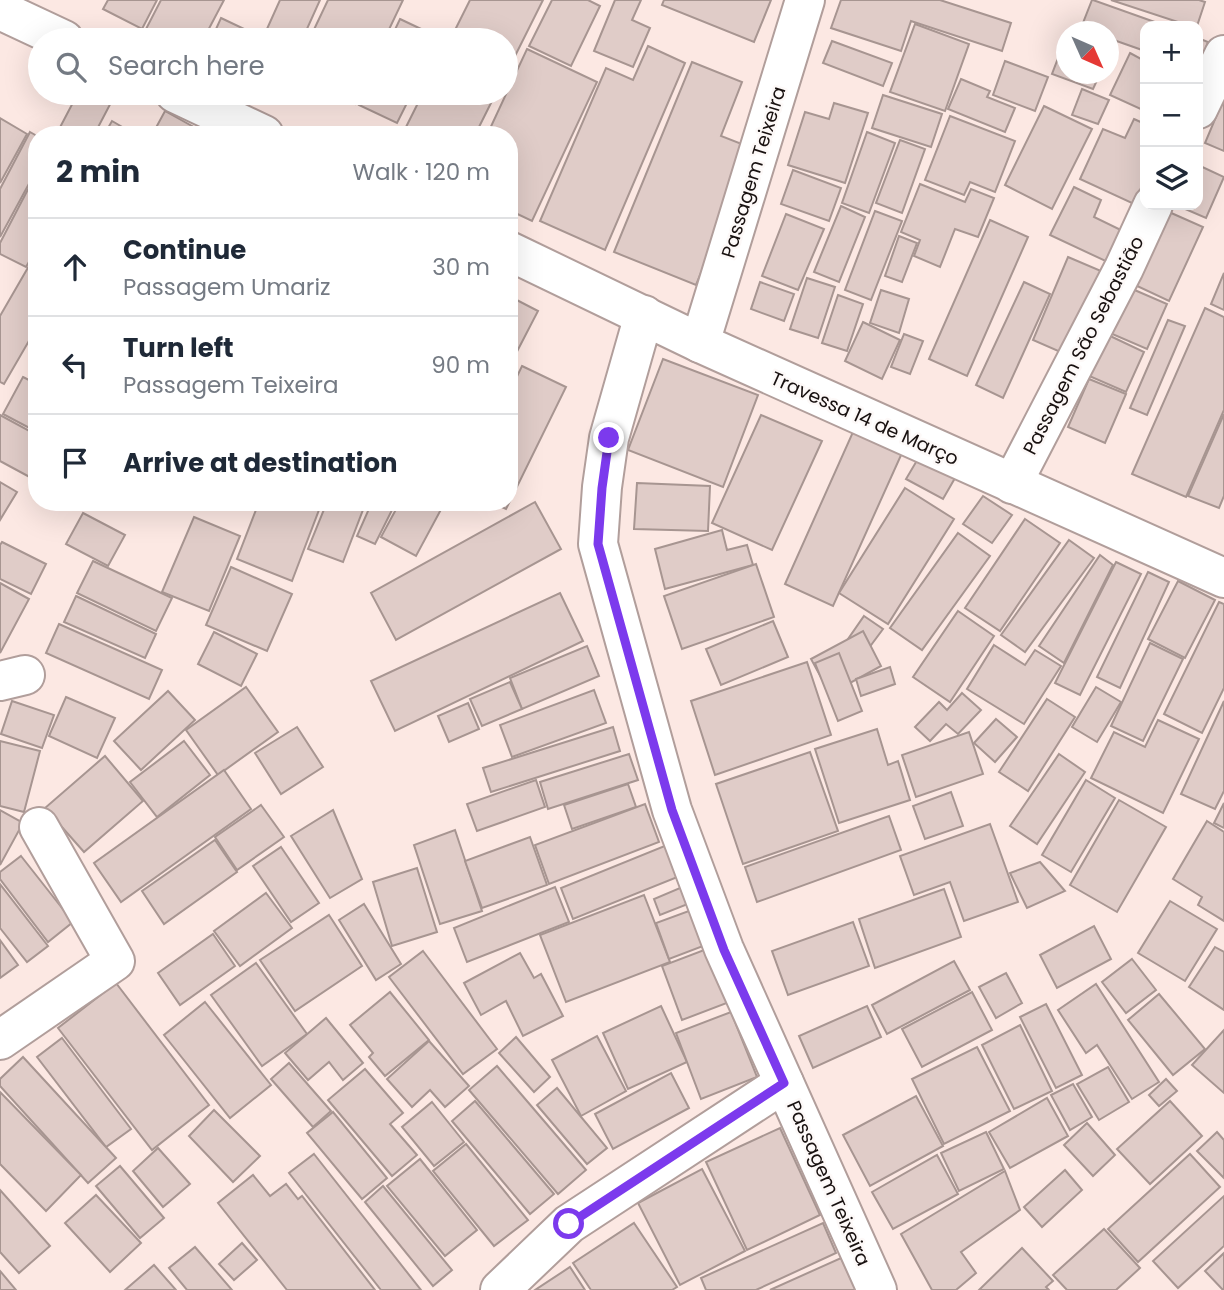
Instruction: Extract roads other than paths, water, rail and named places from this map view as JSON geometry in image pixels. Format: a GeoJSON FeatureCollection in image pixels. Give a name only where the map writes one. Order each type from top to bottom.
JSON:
{"type":"FeatureCollection","features":[{"type":"Feature","properties":{"kind":"street","name":"Passagem Teixeira"},"geometry":{"type":"LineString","coordinates":[[700,343],[805,0]]}},
{"type":"Feature","properties":{"kind":"street"},"geometry":{"type":"LineString","coordinates":[[0,10],[38,28]]}},
{"type":"Feature","properties":{"kind":"street"},"geometry":{"type":"LineString","coordinates":[[1203,99],[1224,55]]}},
{"type":"Feature","properties":{"kind":"street"},"geometry":{"type":"LineString","coordinates":[[200,105],[245,126]]}},
{"type":"Feature","properties":{"kind":"street","name":"Passagem São Sebastião"},"geometry":{"type":"LineString","coordinates":[[1012,484],[1124,268],[1151,210]]}},
{"type":"Feature","properties":{"kind":"street","name":"Travessa 14 de Março"},"geometry":{"type":"LineString","coordinates":[[518,255],[700,343],[1224,578]]}},
{"type":"Feature","properties":{"kind":"street","name":"Passagem Teixeira"},"geometry":{"type":"LineString","coordinates":[[644,315],[609,438],[598,544],[672,810],[724,950],[877,1290]]}},
{"type":"Feature","properties":{"kind":"street"},"geometry":{"type":"LineString","coordinates":[[0,1040],[115,961],[39,827]]}},
{"type":"Feature","properties":{"kind":"street"},"geometry":{"type":"LineString","coordinates":[[499,1290],[569,1224],[784,1083]]}}]}
